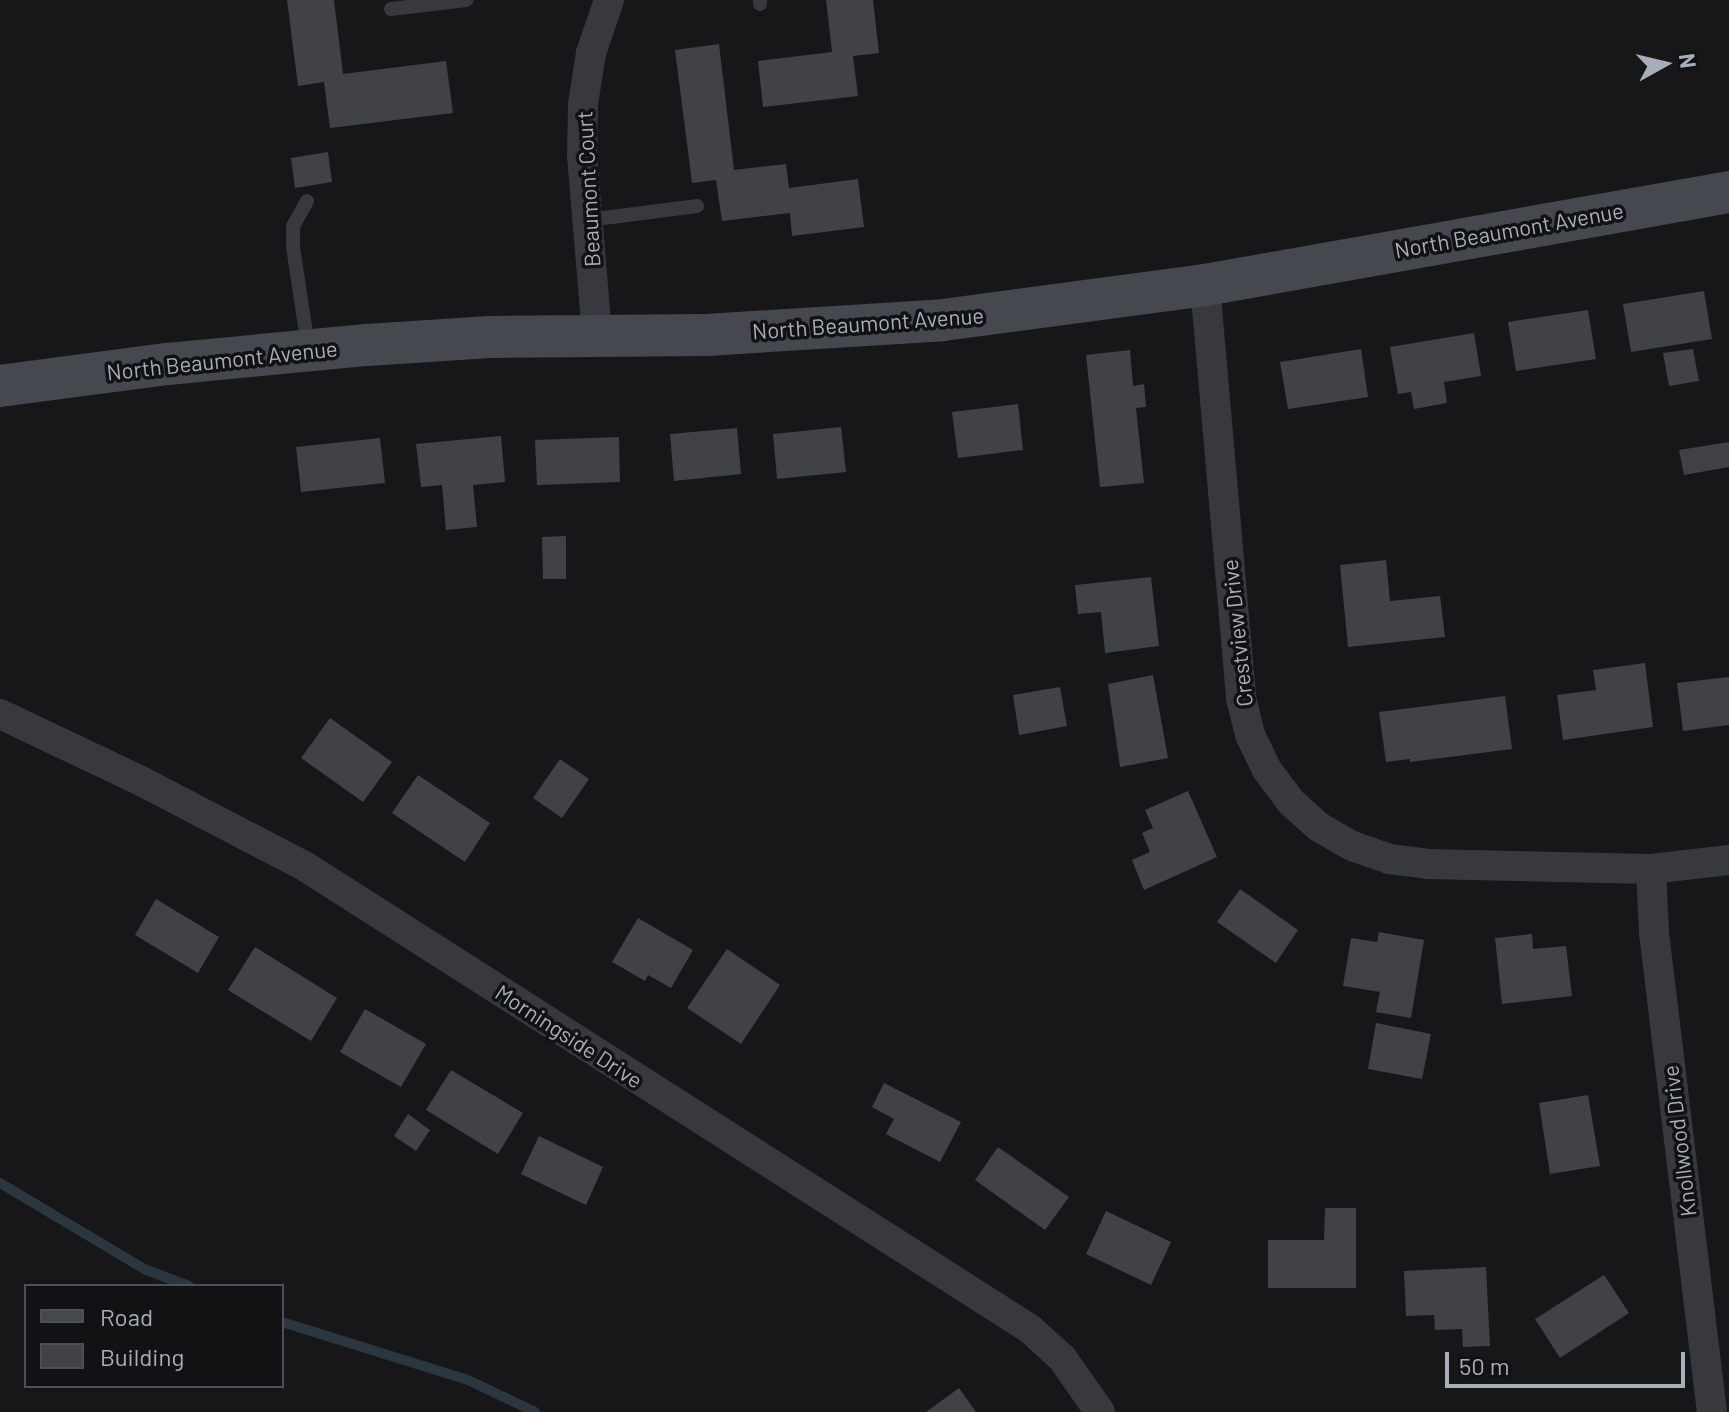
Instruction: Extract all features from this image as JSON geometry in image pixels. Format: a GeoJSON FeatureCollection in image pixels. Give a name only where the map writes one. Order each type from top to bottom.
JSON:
{"type":"FeatureCollection","features":[{"type":"Feature","properties":{"kind":"street","name":"Beaumont Court"},"geometry":{"type":"LineString","coordinates":[[597,334],[583,104],[591,53],[609,0]]}},
{"type":"Feature","properties":{"kind":"street","name":"North Beaumont Avenue"},"geometry":{"type":"LineString","coordinates":[[0,386],[168,364],[490,337],[707,335],[943,320],[1205,285],[1729,192]]}},
{"type":"Feature","properties":{"kind":"street","name":"Crestview Drive"},"geometry":{"type":"LineString","coordinates":[[1205,285],[1241,698],[1250,735],[1267,770],[1290,801],[1319,827],[1341,840],[1389,859],[1427,864],[1651,869],[1729,860]]}},
{"type":"Feature","properties":{"kind":"street","name":"Morningside Drive"},"geometry":{"type":"LineString","coordinates":[[0,714],[143,782],[306,867],[1030,1329],[1062,1358],[1100,1412]]}},
{"type":"Feature","properties":{"kind":"street","name":"Knollwood Drive"},"geometry":{"type":"LineString","coordinates":[[1651,869],[1654,933],[1712,1412]]}},
{"type":"Feature","properties":{"kind":"lane"},"geometry":{"type":"LineString","coordinates":[[391,9],[466,0]]}},
{"type":"Feature","properties":{"kind":"lane"},"geometry":{"type":"LineString","coordinates":[[307,201],[293,226],[293,236],[298,296],[309,350]]}},
{"type":"Feature","properties":{"kind":"lane"},"geometry":{"type":"LineString","coordinates":[[588,220],[697,206]]}},
{"type":"Feature","properties":{"kind":"building"},"geometry":{"type":"Polygon","coordinates":[[[287,0],[334,0],[343,74],[446,61],[453,113],[330,128],[324,82],[298,86],[287,0]]]}},
{"type":"Feature","properties":{"kind":"building"},"geometry":{"type":"Polygon","coordinates":[[[826,0],[873,0],[879,53],[853,56],[858,96],[763,107],[758,61],[832,52],[826,0]]]}},
{"type":"Feature","properties":{"kind":"building"},"geometry":{"type":"Polygon","coordinates":[[[719,44],[734,170],[786,164],[789,188],[858,179],[864,227],[792,236],[790,213],[722,221],[716,180],[692,183],[675,50],[719,44]]]}},
{"type":"Feature","properties":{"kind":"building"},"geometry":{"type":"Polygon","coordinates":[[[328,152],[332,182],[295,188],[291,158],[328,152]]]}},
{"type":"Feature","properties":{"kind":"building"},"geometry":{"type":"Polygon","coordinates":[[[1704,291],[1712,339],[1631,352],[1623,304],[1704,291]]]}},
{"type":"Feature","properties":{"kind":"building"},"geometry":{"type":"Polygon","coordinates":[[[1588,310],[1596,359],[1516,371],[1508,322],[1588,310]]]}},
{"type":"Feature","properties":{"kind":"building"},"geometry":{"type":"Polygon","coordinates":[[[1474,333],[1481,376],[1444,382],[1447,403],[1414,409],[1411,392],[1398,394],[1390,347],[1474,333]]]}},
{"type":"Feature","properties":{"kind":"building"},"geometry":{"type":"Polygon","coordinates":[[[1361,349],[1368,397],[1288,409],[1280,362],[1361,349]]]}},
{"type":"Feature","properties":{"kind":"building"},"geometry":{"type":"Polygon","coordinates":[[[1693,349],[1699,381],[1669,386],[1663,353],[1693,349]]]}},
{"type":"Feature","properties":{"kind":"building"},"geometry":{"type":"Polygon","coordinates":[[[1130,350],[1133,386],[1144,384],[1146,407],[1136,408],[1144,483],[1100,487],[1086,355],[1130,350]]]}},
{"type":"Feature","properties":{"kind":"building"},"geometry":{"type":"Polygon","coordinates":[[[1018,404],[1023,450],[958,458],[952,412],[1018,404]]]}},
{"type":"Feature","properties":{"kind":"building"},"geometry":{"type":"Polygon","coordinates":[[[841,427],[846,472],[777,479],[773,434],[841,427]]]}},
{"type":"Feature","properties":{"kind":"building"},"geometry":{"type":"Polygon","coordinates":[[[737,428],[741,474],[674,481],[670,434],[737,428]]]}},
{"type":"Feature","properties":{"kind":"building"},"geometry":{"type":"Polygon","coordinates":[[[501,436],[505,482],[473,485],[477,527],[446,530],[442,485],[421,487],[416,444],[501,436]]]}},
{"type":"Feature","properties":{"kind":"building"},"geometry":{"type":"Polygon","coordinates":[[[619,437],[620,482],[537,485],[535,440],[619,437]]]}},
{"type":"Feature","properties":{"kind":"building"},"geometry":{"type":"Polygon","coordinates":[[[380,438],[385,483],[301,492],[296,447],[380,438]]]}},
{"type":"Feature","properties":{"kind":"building"},"geometry":{"type":"Polygon","coordinates":[[[1729,442],[1729,467],[1684,475],[1679,450],[1729,442]]]}},
{"type":"Feature","properties":{"kind":"building"},"geometry":{"type":"Polygon","coordinates":[[[566,536],[566,579],[543,579],[542,537],[566,536]]]}},
{"type":"Feature","properties":{"kind":"building"},"geometry":{"type":"Polygon","coordinates":[[[1386,560],[1390,601],[1440,596],[1445,637],[1348,647],[1340,565],[1386,560]]]}},
{"type":"Feature","properties":{"kind":"building"},"geometry":{"type":"Polygon","coordinates":[[[1151,577],[1159,646],[1105,653],[1101,612],[1078,614],[1075,585],[1151,577]]]}},
{"type":"Feature","properties":{"kind":"building"},"geometry":{"type":"Polygon","coordinates":[[[1645,663],[1653,727],[1563,740],[1557,695],[1596,690],[1593,670],[1645,663]]]}},
{"type":"Feature","properties":{"kind":"building"},"geometry":{"type":"Polygon","coordinates":[[[1153,675],[1168,758],[1120,767],[1108,684],[1153,675]]]}},
{"type":"Feature","properties":{"kind":"building"},"geometry":{"type":"Polygon","coordinates":[[[1729,677],[1729,725],[1683,731],[1677,683],[1729,677]]]}},
{"type":"Feature","properties":{"kind":"building"},"geometry":{"type":"Polygon","coordinates":[[[1060,687],[1067,726],[1019,735],[1013,695],[1060,687]]]}},
{"type":"Feature","properties":{"kind":"building"},"geometry":{"type":"Polygon","coordinates":[[[1505,696],[1512,749],[1410,762],[1410,759],[1386,762],[1379,712],[1505,696]]]}},
{"type":"Feature","properties":{"kind":"building"},"geometry":{"type":"Polygon","coordinates":[[[330,718],[392,762],[363,802],[301,758],[330,718]]]}},
{"type":"Feature","properties":{"kind":"building"},"geometry":{"type":"Polygon","coordinates":[[[560,759],[589,779],[562,818],[533,798],[560,759]]]}},
{"type":"Feature","properties":{"kind":"building"},"geometry":{"type":"Polygon","coordinates":[[[418,775],[490,823],[465,862],[392,813],[418,775]]]}},
{"type":"Feature","properties":{"kind":"building"},"geometry":{"type":"Polygon","coordinates":[[[1188,791],[1217,857],[1144,890],[1132,860],[1150,852],[1142,833],[1153,828],[1145,810],[1188,791]]]}},
{"type":"Feature","properties":{"kind":"building"},"geometry":{"type":"Polygon","coordinates":[[[1240,889],[1298,930],[1276,963],[1217,922],[1240,889]]]}},
{"type":"Feature","properties":{"kind":"building"},"geometry":{"type":"Polygon","coordinates":[[[156,899],[219,937],[198,973],[135,935],[156,899]]]}},
{"type":"Feature","properties":{"kind":"building"},"geometry":{"type":"Polygon","coordinates":[[[638,918],[693,950],[671,988],[648,975],[645,981],[612,962],[638,918]]]}},
{"type":"Feature","properties":{"kind":"building"},"geometry":{"type":"Polygon","coordinates":[[[1379,932],[1424,940],[1411,1018],[1376,1012],[1380,992],[1343,986],[1351,938],[1377,942],[1379,932]]]}},
{"type":"Feature","properties":{"kind":"building"},"geometry":{"type":"Polygon","coordinates":[[[1532,934],[1533,949],[1566,946],[1572,996],[1502,1004],[1495,938],[1532,934]]]}},
{"type":"Feature","properties":{"kind":"building"},"geometry":{"type":"Polygon","coordinates":[[[255,947],[337,998],[311,1041],[228,990],[255,947]]]}},
{"type":"Feature","properties":{"kind":"building"},"geometry":{"type":"Polygon","coordinates":[[[727,949],[780,985],[741,1044],[687,1008],[727,949]]]}},
{"type":"Feature","properties":{"kind":"building"},"geometry":{"type":"Polygon","coordinates":[[[365,1009],[426,1044],[401,1087],[340,1052],[365,1009]]]}},
{"type":"Feature","properties":{"kind":"building"},"geometry":{"type":"Polygon","coordinates":[[[1376,1023],[1431,1034],[1422,1079],[1368,1069],[1376,1023]]]}},
{"type":"Feature","properties":{"kind":"building"},"geometry":{"type":"Polygon","coordinates":[[[451,1070],[523,1113],[498,1154],[426,1110],[451,1070]]]}},
{"type":"Feature","properties":{"kind":"building"},"geometry":{"type":"Polygon","coordinates":[[[884,1083],[961,1122],[940,1162],[886,1134],[894,1119],[872,1107],[884,1083]]]}},
{"type":"Feature","properties":{"kind":"building"},"geometry":{"type":"Polygon","coordinates":[[[1588,1095],[1600,1166],[1550,1174],[1539,1103],[1588,1095]]]}},
{"type":"Feature","properties":{"kind":"building"},"geometry":{"type":"Polygon","coordinates":[[[408,1114],[430,1130],[416,1151],[394,1136],[408,1114]]]}},
{"type":"Feature","properties":{"kind":"building"},"geometry":{"type":"Polygon","coordinates":[[[539,1136],[603,1167],[586,1205],[521,1174],[539,1136]]]}},
{"type":"Feature","properties":{"kind":"building"},"geometry":{"type":"Polygon","coordinates":[[[998,1147],[1069,1197],[1045,1230],[975,1180],[998,1147]]]}},
{"type":"Feature","properties":{"kind":"building"},"geometry":{"type":"Polygon","coordinates":[[[1325,1208],[1356,1208],[1356,1288],[1268,1288],[1268,1240],[1324,1240],[1325,1208]]]}},
{"type":"Feature","properties":{"kind":"building"},"geometry":{"type":"Polygon","coordinates":[[[1106,1211],[1171,1242],[1151,1285],[1086,1254],[1106,1211]]]}},
{"type":"Feature","properties":{"kind":"building"},"geometry":{"type":"Polygon","coordinates":[[[1486,1267],[1490,1346],[1463,1347],[1462,1329],[1435,1330],[1434,1315],[1406,1316],[1404,1271],[1486,1267]]]}},
{"type":"Feature","properties":{"kind":"building"},"geometry":{"type":"Polygon","coordinates":[[[1604,1275],[1629,1313],[1560,1358],[1535,1319],[1604,1275]]]}},
{"type":"Feature","properties":{"kind":"building"},"geometry":{"type":"Polygon","coordinates":[[[959,1388],[976,1412],[926,1412],[959,1388]]]}},
{"type":"Feature","properties":{"kind":"waterway"},"geometry":{"type":"LineString","coordinates":[[0,1183],[144,1269],[184,1284]]}},
{"type":"Feature","properties":{"kind":"waterway"},"geometry":{"type":"LineString","coordinates":[[284,1323],[468,1380],[535,1412]]}}]}
